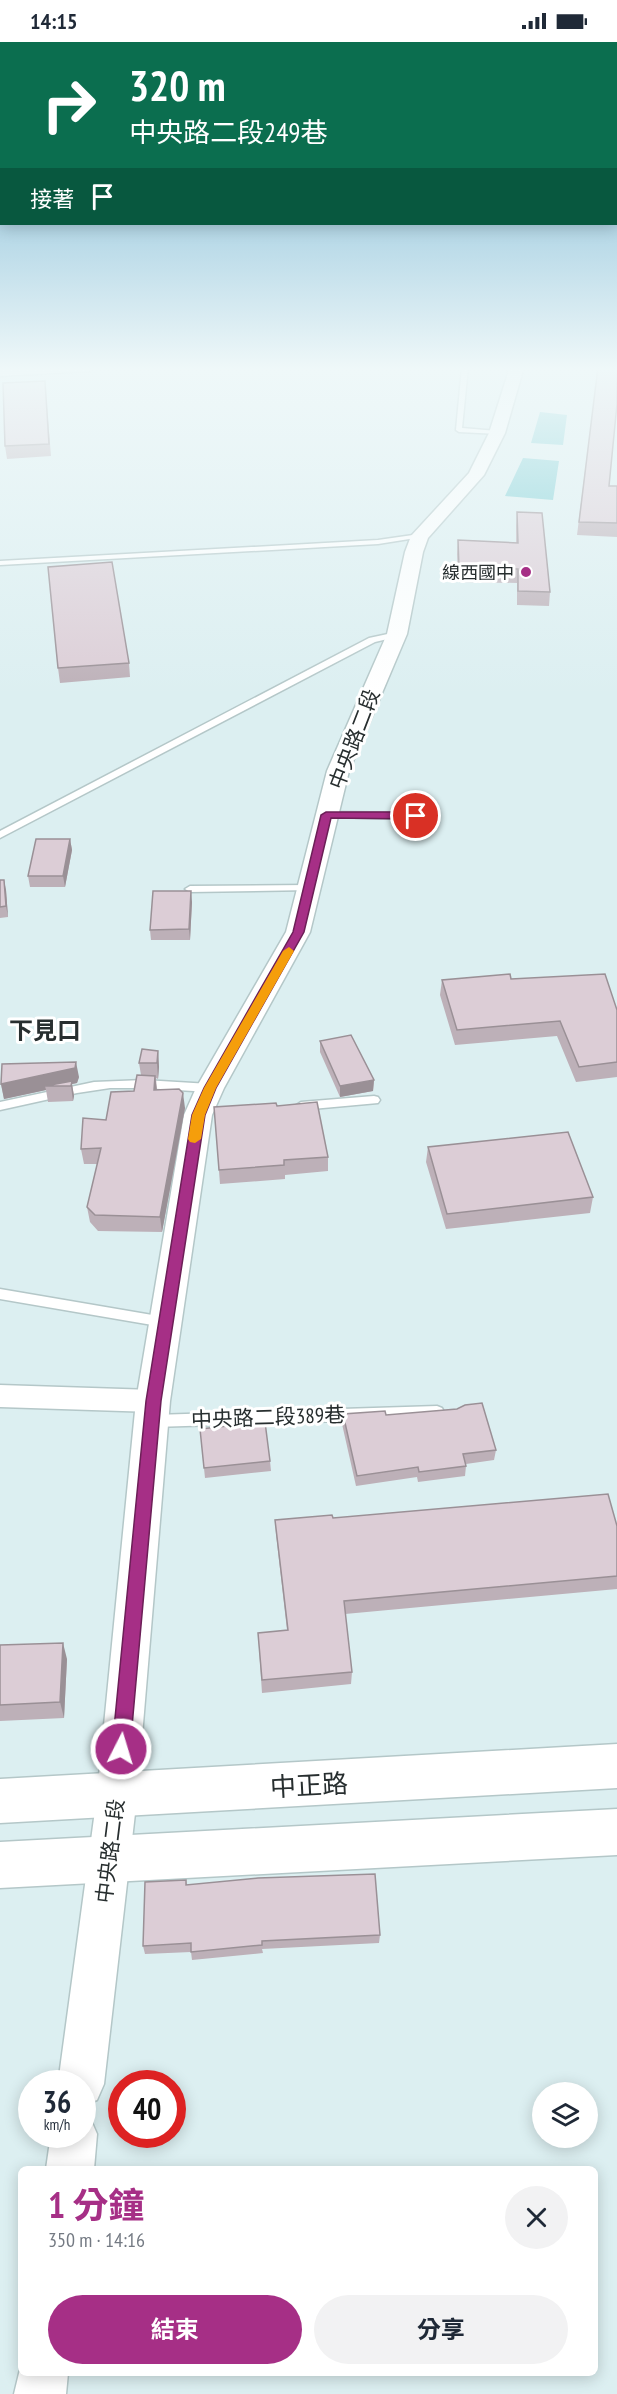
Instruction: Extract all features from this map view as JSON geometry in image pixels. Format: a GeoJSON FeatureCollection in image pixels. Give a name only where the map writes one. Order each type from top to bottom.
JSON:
{"type":"FeatureCollection","features":[{"type":"Feature","properties":{"kind":"main road","name":"中正路"},"geometry":{"type":"LineString","coordinates":[[0,1801],[617,1766]]}},
{"type":"Feature","properties":{"kind":"main road"},"geometry":{"type":"LineString","coordinates":[[0,1865],[617,1833]]}},
{"type":"Feature","properties":{"kind":"street","name":"中央路二段"},"geometry":{"type":"LineString","coordinates":[[83,2070],[117,1796],[153,1411],[206,1106],[298,932],[338,771],[397,634],[414,552],[420,536],[474,477]]}},
{"type":"Feature","properties":{"kind":"street"},"geometry":{"type":"LineString","coordinates":[[0,1396],[153,1411]]}},
{"type":"Feature","properties":{"kind":"street"},"geometry":{"type":"LineString","coordinates":[[70,2166],[72,2148]]}},
{"type":"Feature","properties":{"kind":"street"},"geometry":{"type":"LineString","coordinates":[[40,2394],[43,2376]]}},
{"type":"Feature","properties":{"kind":"lane"},"geometry":{"type":"LineString","coordinates":[[0,563],[378,542],[420,536]]}},
{"type":"Feature","properties":{"kind":"lane"},"geometry":{"type":"LineString","coordinates":[[0,835],[372,640],[397,634]]}},
{"type":"Feature","properties":{"kind":"lane"},"geometry":{"type":"LineString","coordinates":[[326,815],[416,816]]}},
{"type":"Feature","properties":{"kind":"lane"},"geometry":{"type":"LineString","coordinates":[[190,889],[308,888]]}},
{"type":"Feature","properties":{"kind":"lane"},"geometry":{"type":"LineString","coordinates":[[0,1106],[28,1103],[78,1089],[144,1083],[206,1106]]}},
{"type":"Feature","properties":{"kind":"lane"},"geometry":{"type":"LineString","coordinates":[[292,1107],[374,1100]]}},
{"type":"Feature","properties":{"kind":"lane"},"geometry":{"type":"LineString","coordinates":[[0,1294],[167,1322]]}},
{"type":"Feature","properties":{"kind":"lane","name":"中央路二段389巷"},"geometry":{"type":"LineString","coordinates":[[153,1411],[456,1411]]}},
{"type":"Feature","properties":{"kind":"shaded area"},"geometry":{"type":"Polygon","coordinates":[[[514,477],[557,477],[553,500],[505,496],[514,477]]]}},
{"type":"Feature","properties":{"kind":"building"},"geometry":{"type":"Polygon","coordinates":[[[585,477],[610,477],[609,486],[617,486],[617,523],[579,522],[585,477]]]}},
{"type":"Feature","properties":{"kind":"building"},"geometry":{"type":"Polygon","coordinates":[[[517,512],[542,513],[550,592],[518,591],[518,569],[459,568],[458,540],[518,543],[517,512]]]}},
{"type":"Feature","properties":{"kind":"building"},"geometry":{"type":"Polygon","coordinates":[[[112,562],[129,663],[58,668],[48,567],[112,562]]]}},
{"type":"Feature","properties":{"kind":"building"},"geometry":{"type":"Polygon","coordinates":[[[36,839],[70,839],[63,876],[28,876],[36,839]]]}},
{"type":"Feature","properties":{"kind":"building"},"geometry":{"type":"Polygon","coordinates":[[[0,880],[4,880],[6,906],[0,907],[0,880]]]}},
{"type":"Feature","properties":{"kind":"building"},"geometry":{"type":"Polygon","coordinates":[[[153,891],[191,891],[189,929],[150,930],[153,891]]]}},
{"type":"Feature","properties":{"kind":"building"},"geometry":{"type":"Polygon","coordinates":[[[510,974],[511,979],[605,974],[617,1010],[617,1062],[579,1067],[560,1021],[457,1030],[442,980],[510,974]]]}},
{"type":"Feature","properties":{"kind":"building"},"geometry":{"type":"Polygon","coordinates":[[[351,1035],[374,1080],[340,1086],[320,1041],[351,1035]]]}},
{"type":"Feature","properties":{"kind":"building"},"geometry":{"type":"Polygon","coordinates":[[[142,1049],[158,1051],[157,1063],[139,1063],[142,1049]]]}},
{"type":"Feature","properties":{"kind":"building"},"geometry":{"type":"Polygon","coordinates":[[[76,1062],[75,1068],[1,1084],[2,1064],[76,1062]]]}},
{"type":"Feature","properties":{"kind":"building"},"geometry":{"type":"Polygon","coordinates":[[[137,1075],[155,1076],[154,1090],[179,1089],[183,1093],[160,1217],[95,1215],[87,1207],[101,1148],[81,1149],[83,1118],[106,1120],[111,1092],[134,1091],[137,1075]]]}},
{"type":"Feature","properties":{"kind":"building"},"geometry":{"type":"Polygon","coordinates":[[[72,1081],[71,1086],[45,1086],[72,1081]]]}},
{"type":"Feature","properties":{"kind":"building"},"geometry":{"type":"Polygon","coordinates":[[[317,1102],[328,1157],[284,1160],[284,1165],[219,1170],[214,1107],[276,1103],[277,1106],[317,1102]]]}},
{"type":"Feature","properties":{"kind":"building"},"geometry":{"type":"Polygon","coordinates":[[[568,1132],[593,1197],[447,1214],[428,1147],[568,1132]]]}},
{"type":"Feature","properties":{"kind":"building"},"geometry":{"type":"Polygon","coordinates":[[[482,1403],[496,1450],[463,1454],[466,1466],[419,1472],[418,1467],[357,1476],[343,1414],[385,1411],[386,1415],[457,1409],[465,1405],[482,1403]]]}},
{"type":"Feature","properties":{"kind":"building"},"geometry":{"type":"Polygon","coordinates":[[[265,1422],[270,1461],[204,1468],[200,1429],[265,1422]]]}},
{"type":"Feature","properties":{"kind":"building"},"geometry":{"type":"Polygon","coordinates":[[[608,1494],[617,1526],[617,1576],[344,1601],[352,1672],[262,1680],[258,1633],[288,1630],[275,1520],[332,1515],[333,1518],[608,1494]]]}},
{"type":"Feature","properties":{"kind":"building"},"geometry":{"type":"Polygon","coordinates":[[[63,1643],[60,1702],[0,1705],[0,1645],[63,1643]]]}},
{"type":"Feature","properties":{"kind":"building"},"geometry":{"type":"Polygon","coordinates":[[[375,1874],[380,1935],[262,1941],[262,1945],[191,1952],[191,1943],[143,1946],[145,1882],[186,1880],[186,1885],[258,1878],[375,1874]]]}},
{"type":"Feature","properties":{"kind":"slow traffic"},"geometry":{"type":"LineString","coordinates":[[195,1139],[198,1115],[210,1088],[289,951]]}},
{"type":"Feature","properties":{"kind":"place","name":"線西國中"},"geometry":{"type":"Point","coordinates":[526,572]}},
{"type":"Feature","properties":{"kind":"district","name":"下見口"},"geometry":{"type":"Point","coordinates":[45,1030]}},
{"type":"Feature","properties":{"kind":"route"},"geometry":{"type":"LineString","coordinates":[[121,1749],[153,1401],[198,1115],[210,1088],[298,932],[326,815],[416,816]]}}]}
